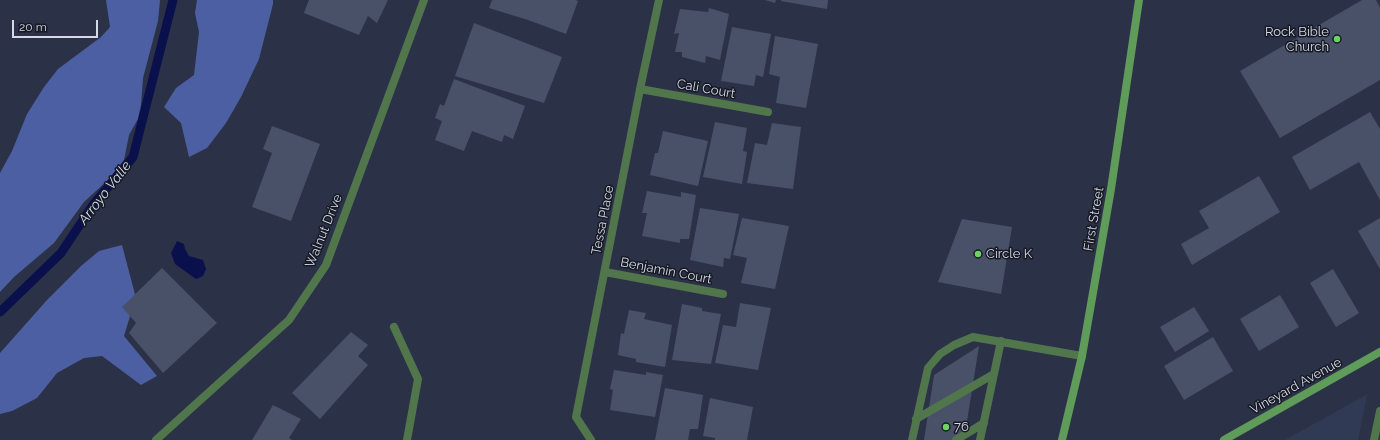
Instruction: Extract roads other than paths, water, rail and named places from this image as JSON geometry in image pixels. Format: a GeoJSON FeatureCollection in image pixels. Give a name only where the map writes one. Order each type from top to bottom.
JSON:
{"type":"FeatureCollection","features":[{"type":"Feature","properties":{"kind":"street","name":"Walnut Drive"},"geometry":{"type":"LineString","coordinates":[[156,440],[289,320],[326,265],[424,0]]}},
{"type":"Feature","properties":{"kind":"street","name":"Tessa Place"},"geometry":{"type":"LineString","coordinates":[[591,440],[576,417],[640,89],[659,0]]}},
{"type":"Feature","properties":{"kind":"street","name":"First Street"},"geometry":{"type":"LineString","coordinates":[[1062,440],[1082,356],[1111,189],[1139,0]]}},
{"type":"Feature","properties":{"kind":"street","name":"Cali Court"},"geometry":{"type":"LineString","coordinates":[[640,89],[768,112]]}},
{"type":"Feature","properties":{"kind":"street","name":"Benjamin Court"},"geometry":{"type":"LineString","coordinates":[[605,272],[723,294]]}},
{"type":"Feature","properties":{"kind":"street"},"geometry":{"type":"LineString","coordinates":[[394,327],[418,379],[407,440]]}},
{"type":"Feature","properties":{"kind":"street"},"geometry":{"type":"LineString","coordinates":[[912,440],[928,368],[940,354],[954,345],[973,337],[1082,356]]}},
{"type":"Feature","properties":{"kind":"street"},"geometry":{"type":"LineString","coordinates":[[980,440],[1001,341]]}},
{"type":"Feature","properties":{"kind":"street","name":"Vineyard Avenue"},"geometry":{"type":"LineString","coordinates":[[1224,440],[1380,352]]}},
{"type":"Feature","properties":{"kind":"street"},"geometry":{"type":"LineString","coordinates":[[916,419],[994,374]]}},
{"type":"Feature","properties":{"kind":"street"},"geometry":{"type":"LineString","coordinates":[[1374,440],[1380,411]]}},
{"type":"Feature","properties":{"kind":"street"},"geometry":{"type":"LineString","coordinates":[[956,440],[984,423]]}},
{"type":"Feature","properties":{"kind":"waterway","name":"Arroyo Valle"},"geometry":{"type":"LineString","coordinates":[[0,312],[61,253],[93,205],[133,157],[173,0]]}},
{"type":"Feature","properties":{"kind":"place","name":"Rock Bible Church"},"geometry":{"type":"Point","coordinates":[1337,39]}},
{"type":"Feature","properties":{"kind":"place","name":"Circle K"},"geometry":{"type":"Point","coordinates":[978,254]}},
{"type":"Feature","properties":{"kind":"place","name":"76"},"geometry":{"type":"Point","coordinates":[946,427]}}]}
